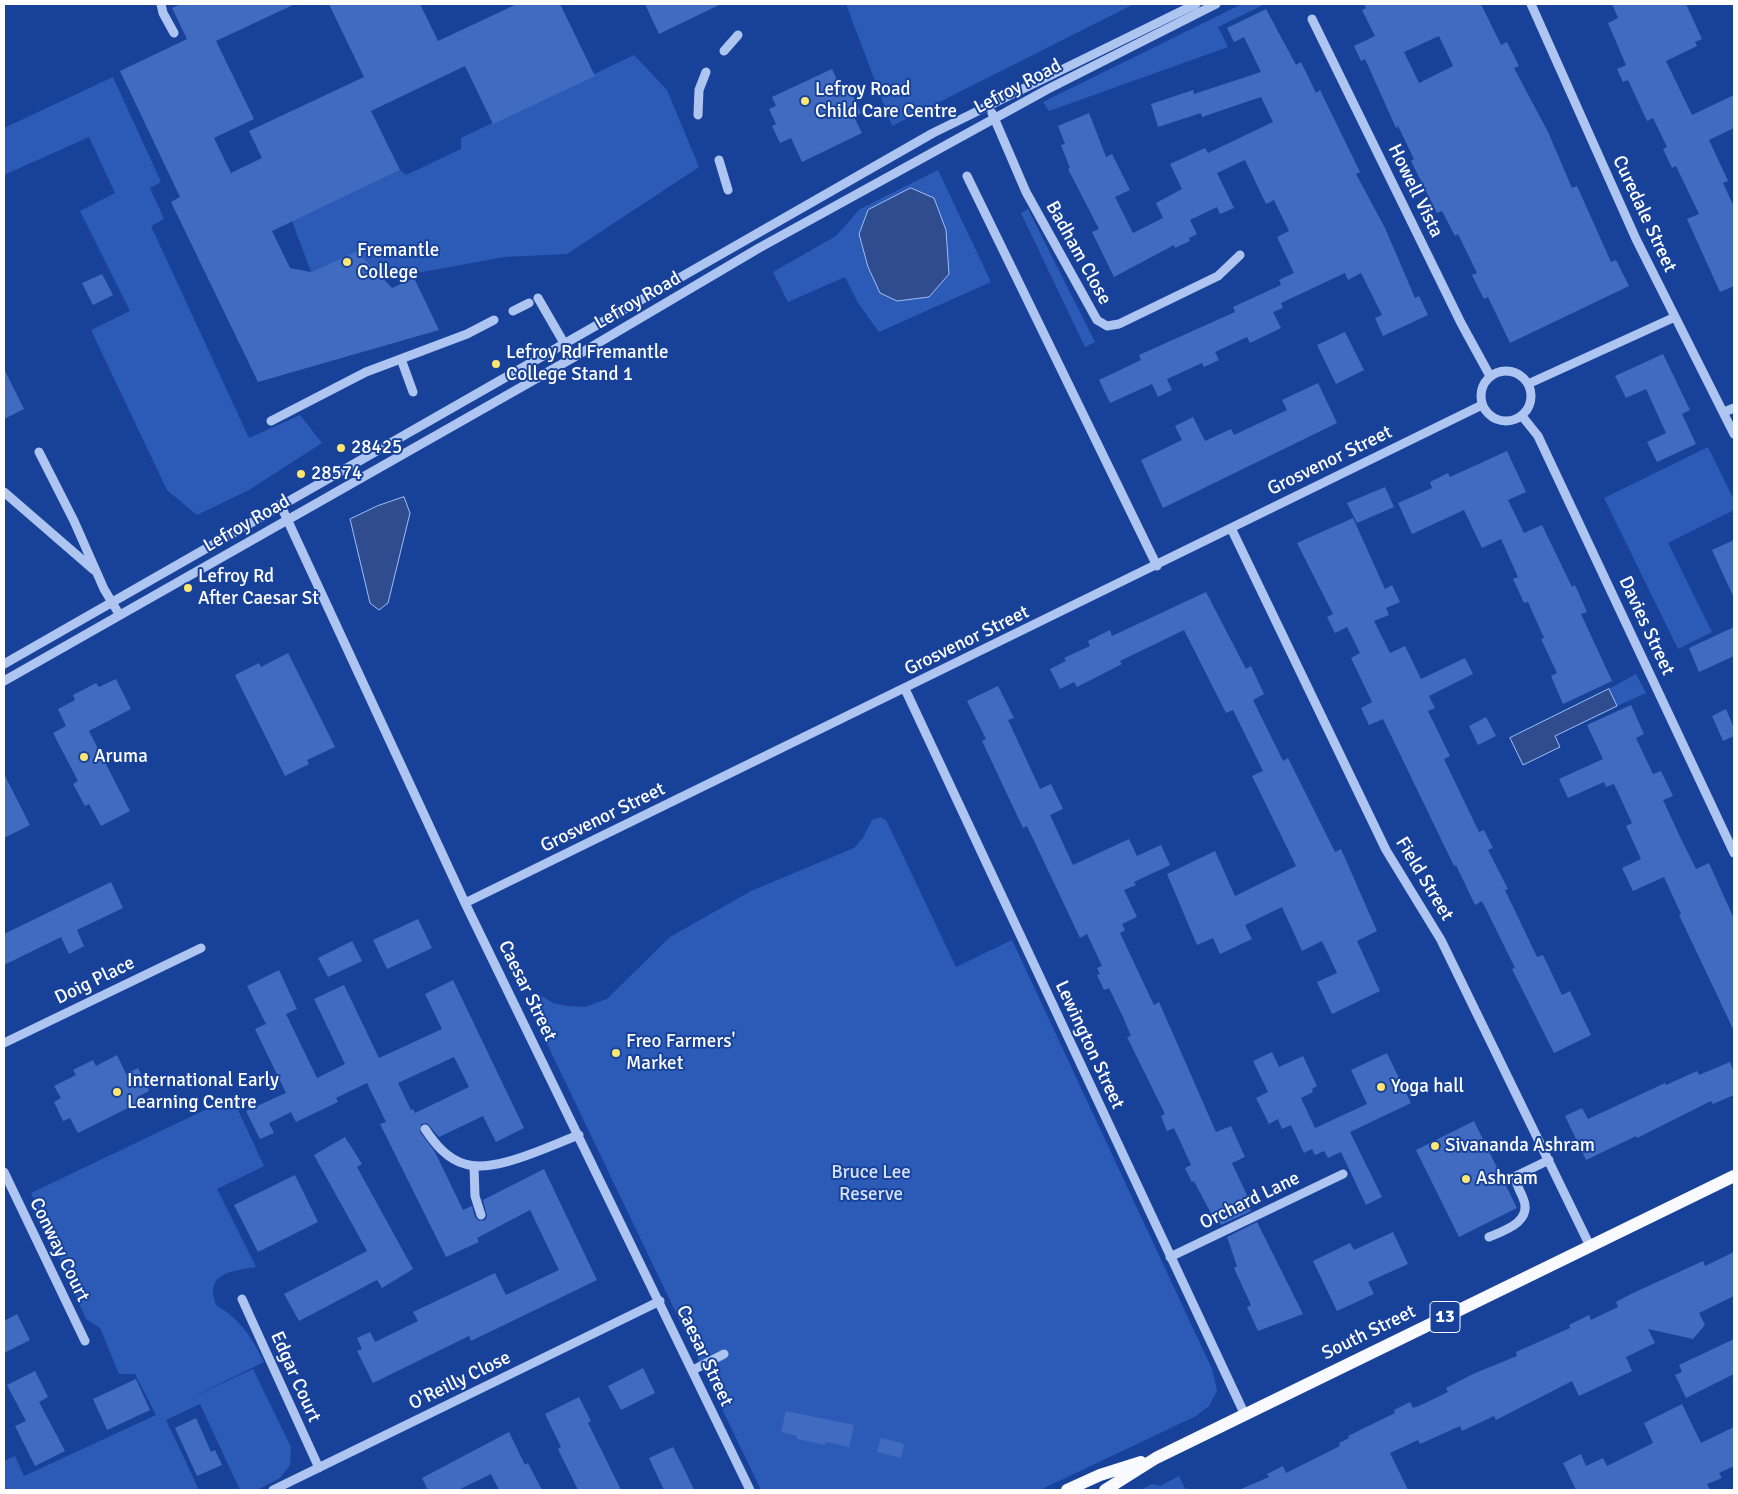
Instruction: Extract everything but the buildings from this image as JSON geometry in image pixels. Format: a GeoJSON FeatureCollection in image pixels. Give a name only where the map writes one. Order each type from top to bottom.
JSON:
{"type":"FeatureCollection","features":[{"type":"Feature","properties":{"kind":"main road","name":"South Street"},"geometry":{"type":"LineString","coordinates":[[1105,1490],[1156,1458],[1734,1176]]}},
{"type":"Feature","properties":{"kind":"main road","name":"South Street"},"geometry":{"type":"LineString","coordinates":[[1067,1490],[1100,1474],[1156,1458]]}},
{"type":"Feature","properties":{"kind":"street"},"geometry":{"type":"LineString","coordinates":[[161,4],[163,13],[174,33]]}},
{"type":"Feature","properties":{"kind":"street","name":"Lefroy Road"},"geometry":{"type":"LineString","coordinates":[[4,664],[240,530],[280,504],[933,133],[1196,4]]}},
{"type":"Feature","properties":{"kind":"street","name":"Lefroy Road"},"geometry":{"type":"LineString","coordinates":[[4,681],[576,356],[759,248],[995,118],[1216,4]]}},
{"type":"Feature","properties":{"kind":"street","name":"Curedale Street"},"geometry":{"type":"LineString","coordinates":[[1531,4],[1632,230],[1734,434]]}},
{"type":"Feature","properties":{"kind":"street","name":"Howell Vista"},"geometry":{"type":"LineString","coordinates":[[1312,20],[1461,323],[1490,376]]}},
{"type":"Feature","properties":{"kind":"street"},"geometry":{"type":"LineString","coordinates":[[724,51],[738,35]]}},
{"type":"Feature","properties":{"kind":"street"},"geometry":{"type":"LineString","coordinates":[[698,115],[699,90],[706,72]]}},
{"type":"Feature","properties":{"kind":"street","name":"Badham Close"},"geometry":{"type":"LineString","coordinates":[[988,106],[995,118],[1026,192],[1097,320],[1107,326],[1119,324],[1218,276],[1240,255]]}},
{"type":"Feature","properties":{"kind":"street"},"geometry":{"type":"LineString","coordinates":[[719,160],[728,190]]}},
{"type":"Feature","properties":{"kind":"street"},"geometry":{"type":"LineString","coordinates":[[967,176],[1157,566]]}},
{"type":"Feature","properties":{"kind":"street"},"geometry":{"type":"LineString","coordinates":[[538,298],[564,343]]}},
{"type":"Feature","properties":{"kind":"street"},"geometry":{"type":"LineString","coordinates":[[513,311],[528,303]]}},
{"type":"Feature","properties":{"kind":"street"},"geometry":{"type":"LineString","coordinates":[[1528,384],[1674,317]]}},
{"type":"Feature","properties":{"kind":"street"},"geometry":{"type":"LineString","coordinates":[[271,421],[307,404],[350,379],[467,334],[494,320]]}},
{"type":"Feature","properties":{"kind":"street"},"geometry":{"type":"LineString","coordinates":[[401,359],[413,392]]}},
{"type":"Feature","properties":{"kind":"street"},"geometry":{"type":"LineString","coordinates":[[1504,371],[1518,374],[1528,384],[1531,401],[1522,416],[1507,422],[1492,417],[1482,405],[1481,389],[1490,376],[1504,371]]}},
{"type":"Feature","properties":{"kind":"street","name":"Grosvenor Street"},"geometry":{"type":"LineString","coordinates":[[465,903],[906,689],[1482,405]]}},
{"type":"Feature","properties":{"kind":"street"},"geometry":{"type":"LineString","coordinates":[[1724,412],[1734,408]]}},
{"type":"Feature","properties":{"kind":"street","name":"Davies Street"},"geometry":{"type":"LineString","coordinates":[[1522,416],[1538,436],[1734,853]]}},
{"type":"Feature","properties":{"kind":"street"},"geometry":{"type":"LineString","coordinates":[[39,452],[74,521],[96,572],[119,614]]}},
{"type":"Feature","properties":{"kind":"street"},"geometry":{"type":"LineString","coordinates":[[4,492],[96,572]]}},
{"type":"Feature","properties":{"kind":"street","name":"Caesar Street"},"geometry":{"type":"LineString","coordinates":[[280,504],[465,903],[660,1301],[750,1490]]}},
{"type":"Feature","properties":{"kind":"street","name":"Field Street"},"geometry":{"type":"LineString","coordinates":[[1231,528],[1386,850],[1441,940],[1590,1246]]}},
{"type":"Feature","properties":{"kind":"street","name":"Lewington Street"},"geometry":{"type":"LineString","coordinates":[[906,689],[1245,1415]]}},
{"type":"Feature","properties":{"kind":"street","name":"Doig Place"},"geometry":{"type":"LineString","coordinates":[[4,1043],[201,948]]}},
{"type":"Feature","properties":{"kind":"street"},"geometry":{"type":"LineString","coordinates":[[425,1129],[448,1156],[465,1165],[474,1166],[506,1161],[579,1135]]}},
{"type":"Feature","properties":{"kind":"street"},"geometry":{"type":"LineString","coordinates":[[1489,1237],[1517,1224],[1524,1213],[1524,1201],[1515,1181],[1516,1176],[1549,1160]]}},
{"type":"Feature","properties":{"kind":"street"},"geometry":{"type":"LineString","coordinates":[[474,1166],[475,1196],[481,1215]]}},
{"type":"Feature","properties":{"kind":"street","name":"Conway Court"},"geometry":{"type":"LineString","coordinates":[[4,1172],[85,1341]]}},
{"type":"Feature","properties":{"kind":"street","name":"Orchard Lane"},"geometry":{"type":"LineString","coordinates":[[1170,1257],[1343,1174]]}},
{"type":"Feature","properties":{"kind":"street","name":"Edgar Court"},"geometry":{"type":"LineString","coordinates":[[242,1299],[319,1468]]}},
{"type":"Feature","properties":{"kind":"street","name":"O'Reilly Close"},"geometry":{"type":"LineString","coordinates":[[273,1490],[660,1301]]}},
{"type":"Feature","properties":{"kind":"street"},"geometry":{"type":"LineString","coordinates":[[693,1370],[724,1354]]}},
{"type":"Feature","properties":{"kind":"green space"},"geometry":{"type":"Polygon","coordinates":[[[846,4],[1134,4],[892,126],[846,4]]]}},
{"type":"Feature","properties":{"kind":"green space"},"geometry":{"type":"Polygon","coordinates":[[[1242,4],[1265,4],[1218,27],[1228,47],[1049,111],[1043,102],[1242,4]]]}},
{"type":"Feature","properties":{"kind":"green space"},"geometry":{"type":"Polygon","coordinates":[[[634,55],[667,90],[699,167],[567,254],[504,257],[384,279],[357,251],[311,272],[292,221],[400,170],[406,175],[461,149],[461,138],[634,55]]]}},
{"type":"Feature","properties":{"kind":"green space"},"geometry":{"type":"Polygon","coordinates":[[[113,77],[161,182],[150,188],[164,219],[151,226],[249,438],[300,415],[322,443],[249,490],[197,515],[167,490],[91,330],[130,311],[80,211],[115,193],[89,137],[4,175],[4,128],[113,77]]]}},
{"type":"Feature","properties":{"kind":"green space"},"geometry":{"type":"Polygon","coordinates":[[[938,170],[991,282],[879,332],[858,303],[845,277],[788,302],[773,272],[836,236],[860,209],[938,170]]]}},
{"type":"Feature","properties":{"kind":"green space"},"geometry":{"type":"Polygon","coordinates":[[[1028,209],[1095,342],[1085,347],[1021,213],[1028,209]]]}},
{"type":"Feature","properties":{"kind":"green space"},"geometry":{"type":"Polygon","coordinates":[[[1708,447],[1734,500],[1734,510],[1668,543],[1712,632],[1678,649],[1604,498],[1708,447]]]}},
{"type":"Feature","properties":{"kind":"green space"},"geometry":{"type":"Polygon","coordinates":[[[1636,674],[1646,693],[1617,706],[1609,689],[1636,674]]]}},
{"type":"Feature","properties":{"kind":"green space","name":"Bruce Lee Reserve"},"geometry":{"type":"Polygon","coordinates":[[[881,817],[886,820],[956,967],[1012,940],[1212,1369],[1217,1391],[1209,1406],[1196,1416],[1040,1490],[761,1490],[526,1000],[540,995],[553,1003],[585,1007],[607,999],[670,937],[751,891],[854,848],[863,838],[872,820],[881,817]]]}},
{"type":"Feature","properties":{"kind":"green space"},"geometry":{"type":"Polygon","coordinates":[[[232,1097],[264,1166],[217,1189],[256,1267],[222,1275],[214,1286],[213,1294],[216,1305],[239,1323],[255,1345],[264,1362],[178,1404],[253,1369],[291,1447],[290,1465],[280,1478],[257,1490],[240,1490],[200,1404],[166,1420],[199,1490],[4,1490],[4,1461],[15,1456],[24,1476],[156,1415],[135,1374],[119,1374],[100,1328],[86,1319],[31,1193],[232,1097]]]}},
{"type":"Feature","properties":{"kind":"green space"},"geometry":{"type":"Polygon","coordinates":[[[1179,1476],[1186,1490],[1140,1490],[1152,1484],[1160,1486],[1179,1476]]]}},
{"type":"Feature","properties":{"kind":"shaded area"},"geometry":{"type":"Polygon","coordinates":[[[911,188],[934,198],[946,230],[949,274],[929,297],[897,301],[880,293],[868,267],[859,234],[868,210],[911,188]]]}},
{"type":"Feature","properties":{"kind":"shaded area"},"geometry":{"type":"Polygon","coordinates":[[[404,497],[410,513],[388,603],[379,610],[370,603],[350,519],[377,506],[404,497]]]}},
{"type":"Feature","properties":{"kind":"shaded area"},"geometry":{"type":"Polygon","coordinates":[[[1609,689],[1617,706],[1555,736],[1560,747],[1523,765],[1510,738],[1609,689]]]}},
{"type":"Feature","properties":{"kind":"place","name":"Lefroy Road Child Care Centre"},"geometry":{"type":"Point","coordinates":[805,101]}},
{"type":"Feature","properties":{"kind":"place","name":"Fremantle College"},"geometry":{"type":"Point","coordinates":[347,262]}},
{"type":"Feature","properties":{"kind":"place","name":"Lefroy Rd Fremantle College Stand 1"},"geometry":{"type":"Point","coordinates":[496,364]}},
{"type":"Feature","properties":{"kind":"place","name":"28425"},"geometry":{"type":"Point","coordinates":[341,448]}},
{"type":"Feature","properties":{"kind":"place","name":"28574"},"geometry":{"type":"Point","coordinates":[301,474]}},
{"type":"Feature","properties":{"kind":"place","name":"Lefroy Rd After Caesar St"},"geometry":{"type":"Point","coordinates":[188,588]}},
{"type":"Feature","properties":{"kind":"place","name":"Aruma"},"geometry":{"type":"Point","coordinates":[84,757]}},
{"type":"Feature","properties":{"kind":"place","name":"Freo Farmers' Market"},"geometry":{"type":"Point","coordinates":[616,1053]}},
{"type":"Feature","properties":{"kind":"place","name":"Yoga hall"},"geometry":{"type":"Point","coordinates":[1381,1087]}},
{"type":"Feature","properties":{"kind":"place","name":"International Early Learning Centre"},"geometry":{"type":"Point","coordinates":[117,1092]}},
{"type":"Feature","properties":{"kind":"place","name":"Sivananda Ashram"},"geometry":{"type":"Point","coordinates":[1435,1146]}},
{"type":"Feature","properties":{"kind":"place","name":"Ashram"},"geometry":{"type":"Point","coordinates":[1466,1179]}}]}
